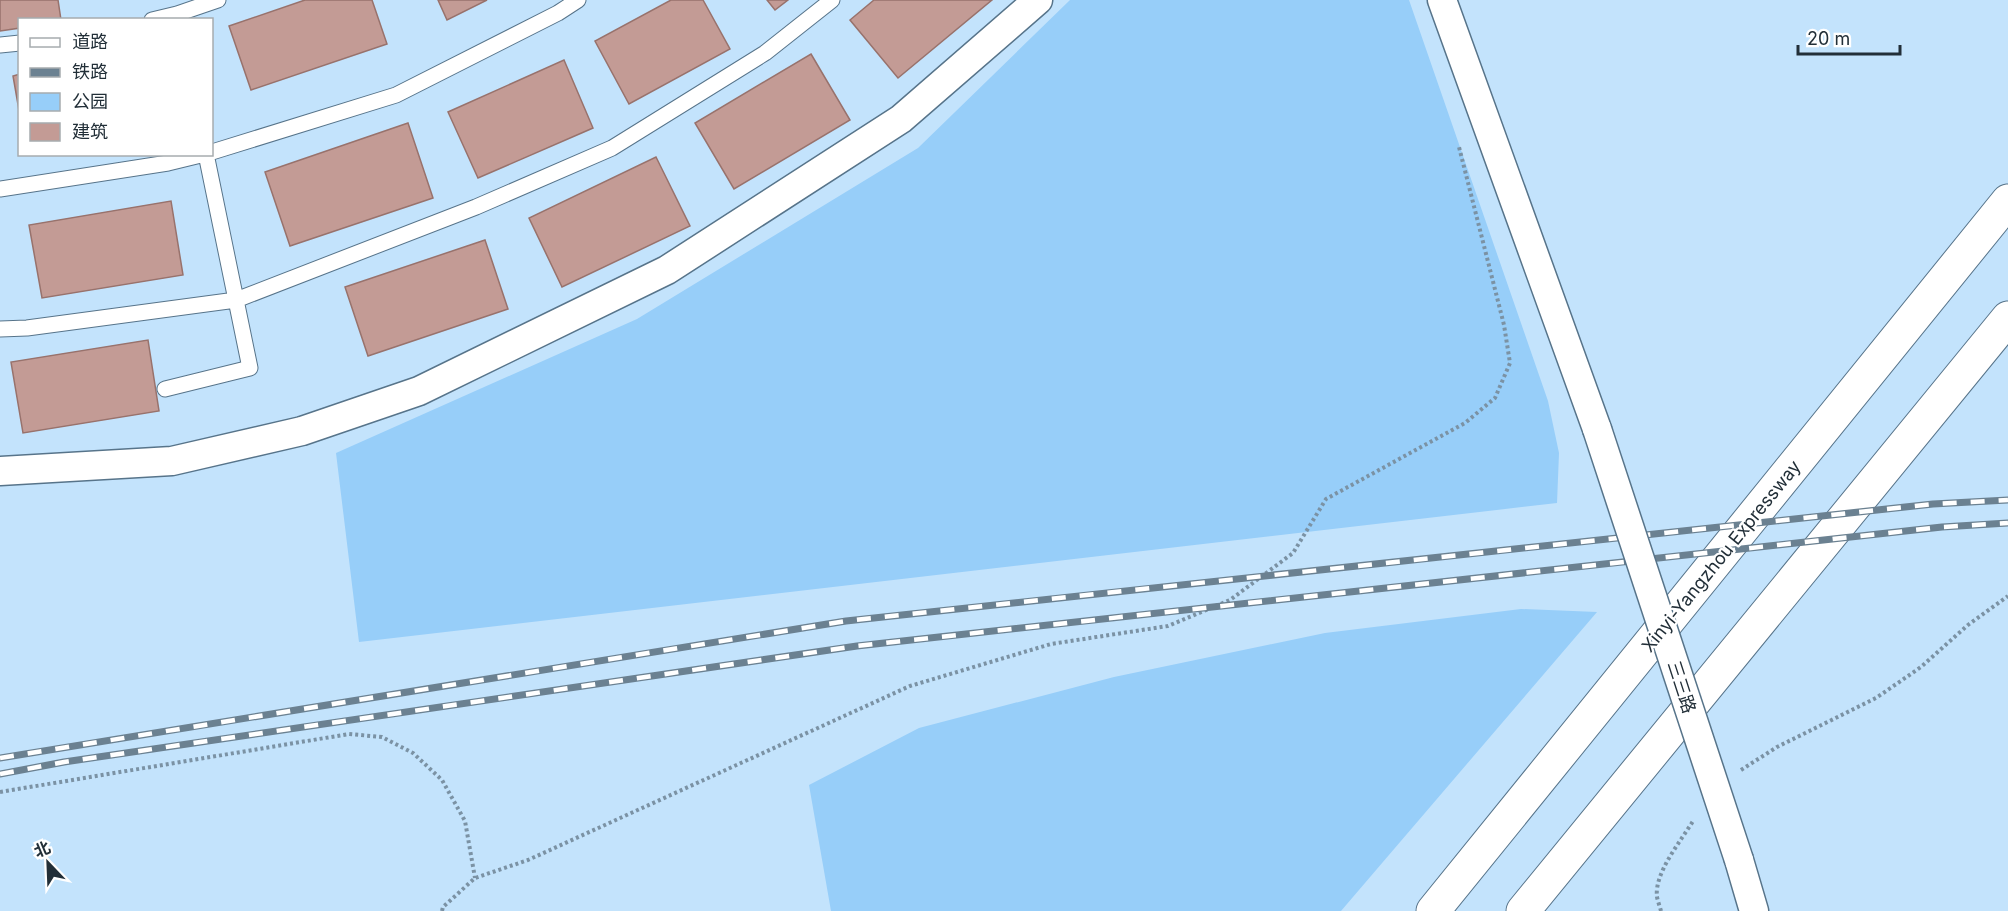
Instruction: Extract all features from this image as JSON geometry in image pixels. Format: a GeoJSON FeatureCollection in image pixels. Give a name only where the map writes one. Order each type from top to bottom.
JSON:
{"type":"FeatureCollection","features":[{"type":"Feature","properties":{"kind":"highway","name":"Xinyi-Yangzhou Expressway"},"geometry":{"type":"LineString","coordinates":[[1433,911],[2008,201]]}},
{"type":"Feature","properties":{"kind":"highway"},"geometry":{"type":"LineString","coordinates":[[1523,911],[2008,318]]}},
{"type":"Feature","properties":{"kind":"street"},"geometry":{"type":"LineString","coordinates":[[0,471],[172,461],[302,431],[419,391],[667,270],[901,119],[1038,0]]}},
{"type":"Feature","properties":{"kind":"street","name":"三三路"},"geometry":{"type":"LineString","coordinates":[[1442,0],[1597,429],[1754,911]]}},
{"type":"Feature","properties":{"kind":"lane"},"geometry":{"type":"LineString","coordinates":[[157,18],[218,0]]}},
{"type":"Feature","properties":{"kind":"lane"},"geometry":{"type":"LineString","coordinates":[[213,152],[396,95],[578,0]]}},
{"type":"Feature","properties":{"kind":"lane"},"geometry":{"type":"LineString","coordinates":[[0,329],[236,300],[476,207],[612,148],[765,53],[832,0]]}},
{"type":"Feature","properties":{"kind":"lane"},"geometry":{"type":"LineString","coordinates":[[0,45],[18,43]]}},
{"type":"Feature","properties":{"kind":"lane"},"geometry":{"type":"LineString","coordinates":[[0,189],[168,164],[198,156]]}},
{"type":"Feature","properties":{"kind":"lane"},"geometry":{"type":"LineString","coordinates":[[165,389],[250,368],[205,156]]}},
{"type":"Feature","properties":{"kind":"path"},"geometry":{"type":"LineString","coordinates":[[442,911],[443,907],[475,878],[528,860],[910,686],[1051,644],[1168,626],[1230,600],[1293,553],[1326,499],[1465,423],[1495,398],[1510,363],[1504,326],[1457,140]]}},
{"type":"Feature","properties":{"kind":"path"},"geometry":{"type":"LineString","coordinates":[[1733,778],[1742,769],[1777,747],[1876,698],[1921,667],[1968,625],[2008,596]]}},
{"type":"Feature","properties":{"kind":"path"},"geometry":{"type":"LineString","coordinates":[[0,792],[349,734],[382,737],[413,753],[442,780],[465,821],[475,878]]}},
{"type":"Feature","properties":{"kind":"path"},"geometry":{"type":"LineString","coordinates":[[1661,911],[1657,897],[1658,886],[1666,863],[1694,820]]}},
{"type":"Feature","properties":{"kind":"green space"},"geometry":{"type":"Polygon","coordinates":[[[1070,0],[1409,0],[1548,401],[1559,453],[1557,503],[359,642],[336,453],[637,319],[918,148],[1070,0]]]}},
{"type":"Feature","properties":{"kind":"green space"},"geometry":{"type":"Polygon","coordinates":[[[1521,609],[1597,612],[1341,911],[831,911],[809,785],[919,728],[1114,677],[1325,633],[1521,609]]]}},
{"type":"Feature","properties":{"kind":"building"},"geometry":{"type":"Polygon","coordinates":[[[0,0],[58,0],[61,18],[18,18],[18,28],[0,31],[0,0]]]}},
{"type":"Feature","properties":{"kind":"building"},"geometry":{"type":"Polygon","coordinates":[[[305,0],[372,0],[387,44],[251,90],[229,26],[305,0]]]}},
{"type":"Feature","properties":{"kind":"building"},"geometry":{"type":"Polygon","coordinates":[[[438,0],[487,0],[447,20],[438,0]]]}},
{"type":"Feature","properties":{"kind":"building"},"geometry":{"type":"Polygon","coordinates":[[[671,0],[703,0],[730,49],[629,104],[595,41],[671,0]]]}},
{"type":"Feature","properties":{"kind":"building"},"geometry":{"type":"Polygon","coordinates":[[[767,0],[788,0],[775,10],[767,0]]]}},
{"type":"Feature","properties":{"kind":"building"},"geometry":{"type":"Polygon","coordinates":[[[874,0],[992,0],[898,78],[850,20],[874,0]]]}},
{"type":"Feature","properties":{"kind":"building"},"geometry":{"type":"Polygon","coordinates":[[[811,54],[850,120],[734,189],[695,123],[811,54]]]}},
{"type":"Feature","properties":{"kind":"building"},"geometry":{"type":"Polygon","coordinates":[[[564,60],[593,128],[478,178],[448,112],[564,60]]]}},
{"type":"Feature","properties":{"kind":"building"},"geometry":{"type":"Polygon","coordinates":[[[18,75],[18,105],[13,76],[18,75]]]}},
{"type":"Feature","properties":{"kind":"building"},"geometry":{"type":"Polygon","coordinates":[[[408,123],[433,198],[290,246],[265,172],[408,123]]]}},
{"type":"Feature","properties":{"kind":"building"},"geometry":{"type":"Polygon","coordinates":[[[656,157],[690,226],[562,287],[529,218],[656,157]]]}},
{"type":"Feature","properties":{"kind":"building"},"geometry":{"type":"Polygon","coordinates":[[[171,201],[183,275],[42,298],[29,225],[171,201]]]}},
{"type":"Feature","properties":{"kind":"building"},"geometry":{"type":"Polygon","coordinates":[[[485,240],[508,309],[368,356],[345,287],[485,240]]]}},
{"type":"Feature","properties":{"kind":"building"},"geometry":{"type":"Polygon","coordinates":[[[148,340],[159,411],[23,433],[11,362],[148,340]]]}},
{"type":"Feature","properties":{"kind":"railway"},"geometry":{"type":"LineString","coordinates":[[0,758],[846,621],[1933,504],[2008,500]]}},
{"type":"Feature","properties":{"kind":"railway"},"geometry":{"type":"LineString","coordinates":[[0,774],[64,762],[857,646],[1942,527],[2008,523]]}}]}
